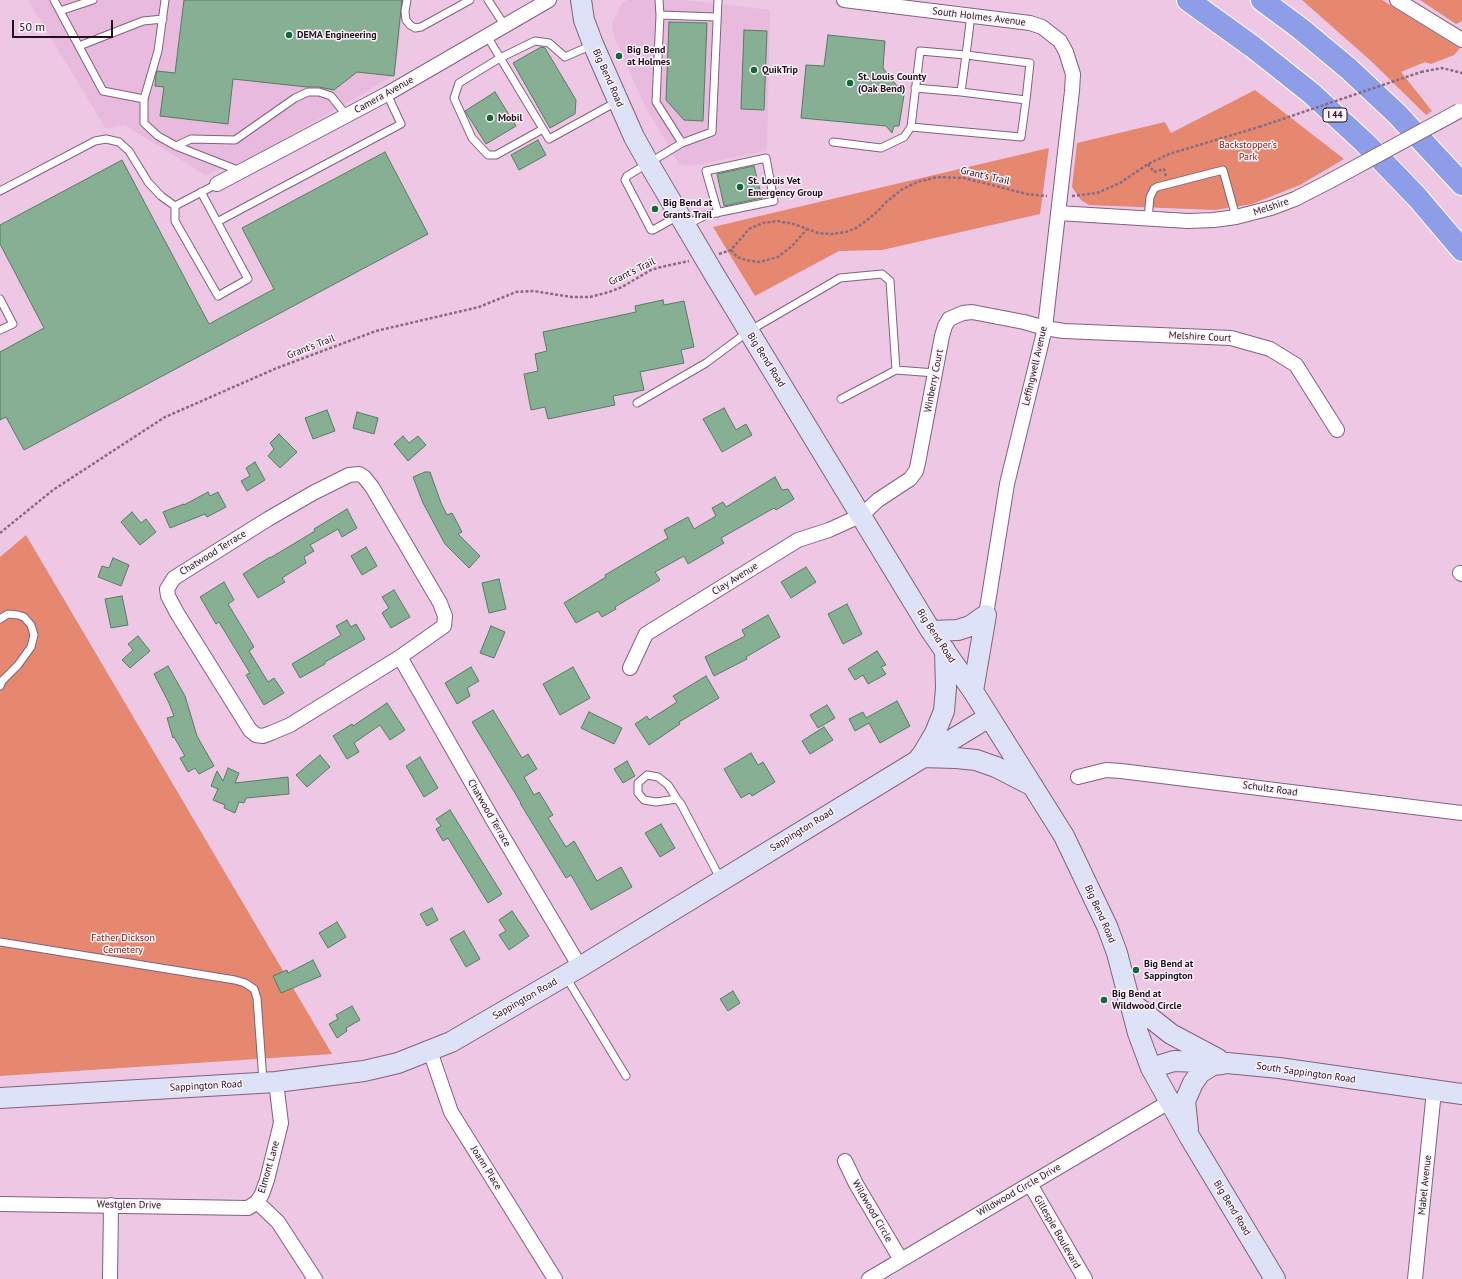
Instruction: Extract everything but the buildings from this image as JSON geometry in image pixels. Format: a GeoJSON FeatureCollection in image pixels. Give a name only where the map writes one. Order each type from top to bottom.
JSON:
{"type":"FeatureCollection","features":[{"type":"Feature","properties":{"kind":"highway","name":"I 44"},"geometry":{"type":"LineString","coordinates":[[1188,0],[1253,47],[1311,93],[1365,143],[1407,186],[1462,250]]}},
{"type":"Feature","properties":{"kind":"highway"},"geometry":{"type":"LineString","coordinates":[[1262,0],[1301,29],[1349,69],[1398,114],[1462,184]]}},
{"type":"Feature","properties":{"kind":"main road","name":"Big Bend Road"},"geometry":{"type":"LineString","coordinates":[[580,0],[584,20],[593,44],[634,137],[648,162],[704,258],[862,515],[931,631],[973,691],[1064,836],[1107,926],[1117,954],[1138,1033],[1151,1068],[1169,1102],[1275,1279]]}},
{"type":"Feature","properties":{"kind":"main road"},"geometry":{"type":"LineString","coordinates":[[931,631],[958,630],[970,626],[986,615]]}},
{"type":"Feature","properties":{"kind":"main road","name":"Leffingwell Avenue"},"geometry":{"type":"LineString","coordinates":[[973,691],[986,615]]}},
{"type":"Feature","properties":{"kind":"main road"},"geometry":{"type":"LineString","coordinates":[[920,757],[935,733],[944,711],[946,688],[945,650]]}},
{"type":"Feature","properties":{"kind":"main road","name":"Sappington Road"},"geometry":{"type":"LineString","coordinates":[[0,1098],[270,1082],[364,1071],[398,1063],[451,1042],[573,971],[920,757],[988,717]]}},
{"type":"Feature","properties":{"kind":"main road"},"geometry":{"type":"LineString","coordinates":[[920,757],[976,760],[996,767],[1034,786]]}},
{"type":"Feature","properties":{"kind":"main road"},"geometry":{"type":"LineString","coordinates":[[1128,1000],[1171,1034],[1193,1047],[1228,1063]]}},
{"type":"Feature","properties":{"kind":"main road","name":"South Sappington Road"},"geometry":{"type":"LineString","coordinates":[[1151,1068],[1174,1061],[1228,1063],[1279,1068],[1462,1094]]}},
{"type":"Feature","properties":{"kind":"main road"},"geometry":{"type":"LineString","coordinates":[[1189,1136],[1185,1101],[1192,1083],[1200,1073],[1213,1065],[1228,1063]]}},
{"type":"Feature","properties":{"kind":"street","name":"Camera Avenue"},"geometry":{"type":"LineString","coordinates":[[217,184],[387,94],[549,0]]}},
{"type":"Feature","properties":{"kind":"street","name":"South Holmes Avenue"},"geometry":{"type":"LineString","coordinates":[[844,0],[1030,23],[1042,28],[1060,41]]}},
{"type":"Feature","properties":{"kind":"street"},"geometry":{"type":"LineString","coordinates":[[1397,0],[1462,40]]}},
{"type":"Feature","properties":{"kind":"street","name":"Leffingwell Avenue"},"geometry":{"type":"LineString","coordinates":[[986,615],[1007,484],[1045,328],[1073,74],[1066,52],[1060,41]]}},
{"type":"Feature","properties":{"kind":"street","name":"Melshire"},"geometry":{"type":"LineString","coordinates":[[1058,213],[1188,221],[1236,217],[1271,208],[1295,199],[1460,110]]}},
{"type":"Feature","properties":{"kind":"street","name":"Winberry Court"},"geometry":{"type":"LineString","coordinates":[[862,515],[878,500],[910,479],[916,471],[945,326],[949,319],[956,315],[972,312],[1024,322],[1045,328]]}},
{"type":"Feature","properties":{"kind":"street","name":"Melshire Court"},"geometry":{"type":"LineString","coordinates":[[1045,328],[1064,331],[1231,338],[1270,348],[1296,365],[1337,430]]}},
{"type":"Feature","properties":{"kind":"street","name":"Chatwood Terrace"},"geometry":{"type":"LineString","coordinates":[[359,474],[364,477],[372,487],[440,603],[445,616],[444,626],[400,658],[290,725],[263,736],[256,735],[250,730],[177,613],[168,596],[167,588],[174,578],[268,519],[313,493],[349,475],[359,474]]}},
{"type":"Feature","properties":{"kind":"street","name":"Clay Avenue"},"geometry":{"type":"LineString","coordinates":[[630,668],[646,634],[798,540],[829,530],[862,515]]}},
{"type":"Feature","properties":{"kind":"street","name":"Chatwood Terrace"},"geometry":{"type":"LineString","coordinates":[[400,658],[493,820],[573,971]]}},
{"type":"Feature","properties":{"kind":"street","name":"Schultz Road"},"geometry":{"type":"LineString","coordinates":[[1078,777],[1106,770],[1121,771],[1462,813]]}},
{"type":"Feature","properties":{"kind":"street","name":"Joann Place"},"geometry":{"type":"LineString","coordinates":[[430,1050],[451,1112],[555,1279]]}},
{"type":"Feature","properties":{"kind":"street","name":"Elmont Lane"},"geometry":{"type":"LineString","coordinates":[[270,1082],[281,1123],[267,1180],[262,1194],[257,1202],[278,1222],[315,1279]]}},
{"type":"Feature","properties":{"kind":"street","name":"Mabel Avenue"},"geometry":{"type":"LineString","coordinates":[[1415,1279],[1434,1091]]}},
{"type":"Feature","properties":{"kind":"street","name":"Wildwood Circle Drive"},"geometry":{"type":"LineString","coordinates":[[869,1279],[1169,1102]]}},
{"type":"Feature","properties":{"kind":"street","name":"Wildwood Circle"},"geometry":{"type":"LineString","coordinates":[[845,1161],[856,1184],[901,1260]]}},
{"type":"Feature","properties":{"kind":"street","name":"Gillespie Boulevard"},"geometry":{"type":"LineString","coordinates":[[1030,1184],[1085,1279]]}},
{"type":"Feature","properties":{"kind":"street","name":"Westglen Drive"},"geometry":{"type":"LineString","coordinates":[[0,1204],[248,1208],[257,1202]]}},
{"type":"Feature","properties":{"kind":"street"},"geometry":{"type":"LineString","coordinates":[[110,1279],[111,1205]]}},
{"type":"Feature","properties":{"kind":"lane"},"geometry":{"type":"LineString","coordinates":[[54,0],[103,91],[144,99]]}},
{"type":"Feature","properties":{"kind":"lane"},"geometry":{"type":"LineString","coordinates":[[60,11],[93,0]]}},
{"type":"Feature","properties":{"kind":"lane"},"geometry":{"type":"LineString","coordinates":[[165,0],[158,51],[144,99],[144,123],[158,136],[176,146],[241,171]]}},
{"type":"Feature","properties":{"kind":"lane"},"geometry":{"type":"LineString","coordinates":[[407,0],[405,11],[406,20],[415,28],[421,27],[470,0]]}},
{"type":"Feature","properties":{"kind":"lane"},"geometry":{"type":"LineString","coordinates":[[488,0],[505,26]]}},
{"type":"Feature","properties":{"kind":"lane"},"geometry":{"type":"LineString","coordinates":[[659,0],[660,15],[656,102],[682,142]]}},
{"type":"Feature","properties":{"kind":"lane"},"geometry":{"type":"LineString","coordinates":[[718,0],[716,17],[712,132],[682,142],[648,162],[627,176],[625,180],[649,228],[654,230],[683,220],[718,213],[774,201],[766,158],[706,170],[718,213]]}},
{"type":"Feature","properties":{"kind":"lane"},"geometry":{"type":"LineString","coordinates":[[660,15],[716,17]]}},
{"type":"Feature","properties":{"kind":"lane"},"geometry":{"type":"LineString","coordinates":[[961,92],[971,15]]}},
{"type":"Feature","properties":{"kind":"lane"},"geometry":{"type":"LineString","coordinates":[[79,46],[143,21],[163,19]]}},
{"type":"Feature","properties":{"kind":"lane"},"geometry":{"type":"LineString","coordinates":[[487,36],[549,138],[618,101]]}},
{"type":"Feature","properties":{"kind":"lane"},"geometry":{"type":"LineString","coordinates":[[543,129],[496,155],[488,155],[472,138],[454,98],[459,84],[500,58],[534,41],[549,43],[565,57],[593,44]]}},
{"type":"Feature","properties":{"kind":"lane"},"geometry":{"type":"LineString","coordinates":[[833,142],[880,148],[904,137],[911,127],[920,51],[1030,62],[1021,137],[911,127]]}},
{"type":"Feature","properties":{"kind":"lane"},"geometry":{"type":"LineString","coordinates":[[915,88],[1026,100]]}},
{"type":"Feature","properties":{"kind":"lane"},"geometry":{"type":"LineString","coordinates":[[176,146],[191,139],[235,140],[295,98],[308,92],[319,92],[331,96],[347,116]]}},
{"type":"Feature","properties":{"kind":"lane"},"geometry":{"type":"LineString","coordinates":[[217,222],[401,124],[387,94]]}},
{"type":"Feature","properties":{"kind":"lane"},"geometry":{"type":"LineString","coordinates":[[0,192],[95,141],[106,139],[119,142],[129,151],[148,182],[161,196],[175,206]]}},
{"type":"Feature","properties":{"kind":"lane"},"geometry":{"type":"LineString","coordinates":[[1148,219],[1151,193],[1157,187],[1223,170],[1236,217]]}},
{"type":"Feature","properties":{"kind":"lane"},"geometry":{"type":"LineString","coordinates":[[175,206],[217,184]]}},
{"type":"Feature","properties":{"kind":"lane"},"geometry":{"type":"LineString","coordinates":[[175,206],[175,221],[218,296],[248,279],[201,192]]}},
{"type":"Feature","properties":{"kind":"lane"},"geometry":{"type":"LineString","coordinates":[[637,402],[706,363],[749,331],[840,278],[882,274],[890,281],[896,370]]}},
{"type":"Feature","properties":{"kind":"lane"},"geometry":{"type":"LineString","coordinates":[[0,299],[13,324],[0,330]]}},
{"type":"Feature","properties":{"kind":"lane"},"geometry":{"type":"LineString","coordinates":[[841,399],[896,370],[935,373]]}},
{"type":"Feature","properties":{"kind":"lane"},"geometry":{"type":"LineString","coordinates":[[0,619],[8,614],[24,617],[31,625],[34,635],[31,647],[18,665],[2,680],[0,686]]}},
{"type":"Feature","properties":{"kind":"lane"},"geometry":{"type":"LineString","coordinates":[[677,799],[656,802],[644,800],[638,793],[638,783],[647,775],[658,777],[668,784],[677,799],[721,880]]}},
{"type":"Feature","properties":{"kind":"lane"},"geometry":{"type":"LineString","coordinates":[[0,942],[235,980],[245,983],[254,989],[257,998],[270,1082]]}},
{"type":"Feature","properties":{"kind":"lane"},"geometry":{"type":"LineString","coordinates":[[573,971],[626,1076]]}},
{"type":"Feature","properties":{"kind":"path","name":"Grant's Trail"},"geometry":{"type":"LineString","coordinates":[[0,533],[53,490],[165,417],[277,368],[376,331],[479,307],[516,292],[533,291],[572,297],[590,297],[608,292],[622,287],[651,270],[704,258],[731,250],[749,229],[763,223],[777,221],[794,224],[818,233],[831,234],[846,232],[856,228],[878,211],[901,190],[917,182],[937,177],[964,178],[1027,194],[1060,196],[1088,195],[1120,183],[1148,164],[1169,154],[1259,127],[1421,72],[1442,68],[1462,73]]}},
{"type":"Feature","properties":{"kind":"path"},"geometry":{"type":"LineString","coordinates":[[1148,164],[1154,172],[1164,169],[1169,184]]}},
{"type":"Feature","properties":{"kind":"path"},"geometry":{"type":"LineString","coordinates":[[731,250],[737,257],[760,262],[778,257],[792,246],[807,229]]}},
{"type":"Feature","properties":{"kind":"shaded area"},"geometry":{"type":"Polygon","coordinates":[[[28,0],[404,0],[395,75],[251,158],[205,175],[125,125],[106,129],[28,0]]]}},
{"type":"Feature","properties":{"kind":"shaded area"},"geometry":{"type":"Polygon","coordinates":[[[627,0],[686,0],[770,10],[767,151],[690,166],[679,164],[645,106],[614,37],[612,24],[622,3],[627,0]]]}},
{"type":"Feature","properties":{"kind":"green space"},"geometry":{"type":"Polygon","coordinates":[[[1302,0],[1382,0],[1460,48],[1454,55],[1431,64],[1425,62],[1401,72],[1432,111],[1426,115],[1371,61],[1302,0]]]}},
{"type":"Feature","properties":{"kind":"green space"},"geometry":{"type":"Polygon","coordinates":[[[1420,0],[1462,0],[1462,21],[1456,24],[1420,0]]]}},
{"type":"Feature","properties":{"kind":"green space","name":"Backstopper's Park"},"geometry":{"type":"Polygon","coordinates":[[[1255,90],[1344,159],[1300,185],[1252,204],[1215,210],[1089,205],[1081,200],[1072,187],[1077,143],[1165,122],[1171,133],[1255,90]]]}},
{"type":"Feature","properties":{"kind":"green space"},"geometry":{"type":"Polygon","coordinates":[[[1049,148],[1040,214],[882,250],[839,251],[755,296],[713,227],[1049,148]]]}},
{"type":"Feature","properties":{"kind":"green space","name":"Father Dickson Cemetery"},"geometry":{"type":"Polygon","coordinates":[[[26,535],[332,1054],[0,1076],[0,557],[26,535]]]}},
{"type":"Feature","properties":{"kind":"place","name":"DEMA Engineering"},"geometry":{"type":"Point","coordinates":[289,35]}},
{"type":"Feature","properties":{"kind":"place","name":"Big Bend at Holmes"},"geometry":{"type":"Point","coordinates":[619,56]}},
{"type":"Feature","properties":{"kind":"place","name":"QuikTrip"},"geometry":{"type":"Point","coordinates":[754,70]}},
{"type":"Feature","properties":{"kind":"place","name":"St. Louis County (Oak Bend)"},"geometry":{"type":"Point","coordinates":[850,83]}},
{"type":"Feature","properties":{"kind":"place","name":"Mobil"},"geometry":{"type":"Point","coordinates":[490,118]}},
{"type":"Feature","properties":{"kind":"place","name":"St. Louis Vet Emergency Group"},"geometry":{"type":"Point","coordinates":[740,187]}},
{"type":"Feature","properties":{"kind":"place","name":"Big Bend at Grants Trail"},"geometry":{"type":"Point","coordinates":[655,209]}},
{"type":"Feature","properties":{"kind":"place","name":"Big Bend at Sappington"},"geometry":{"type":"Point","coordinates":[1136,970]}},
{"type":"Feature","properties":{"kind":"place","name":"Big Bend at Wildwood Circle"},"geometry":{"type":"Point","coordinates":[1104,1000]}}]}
